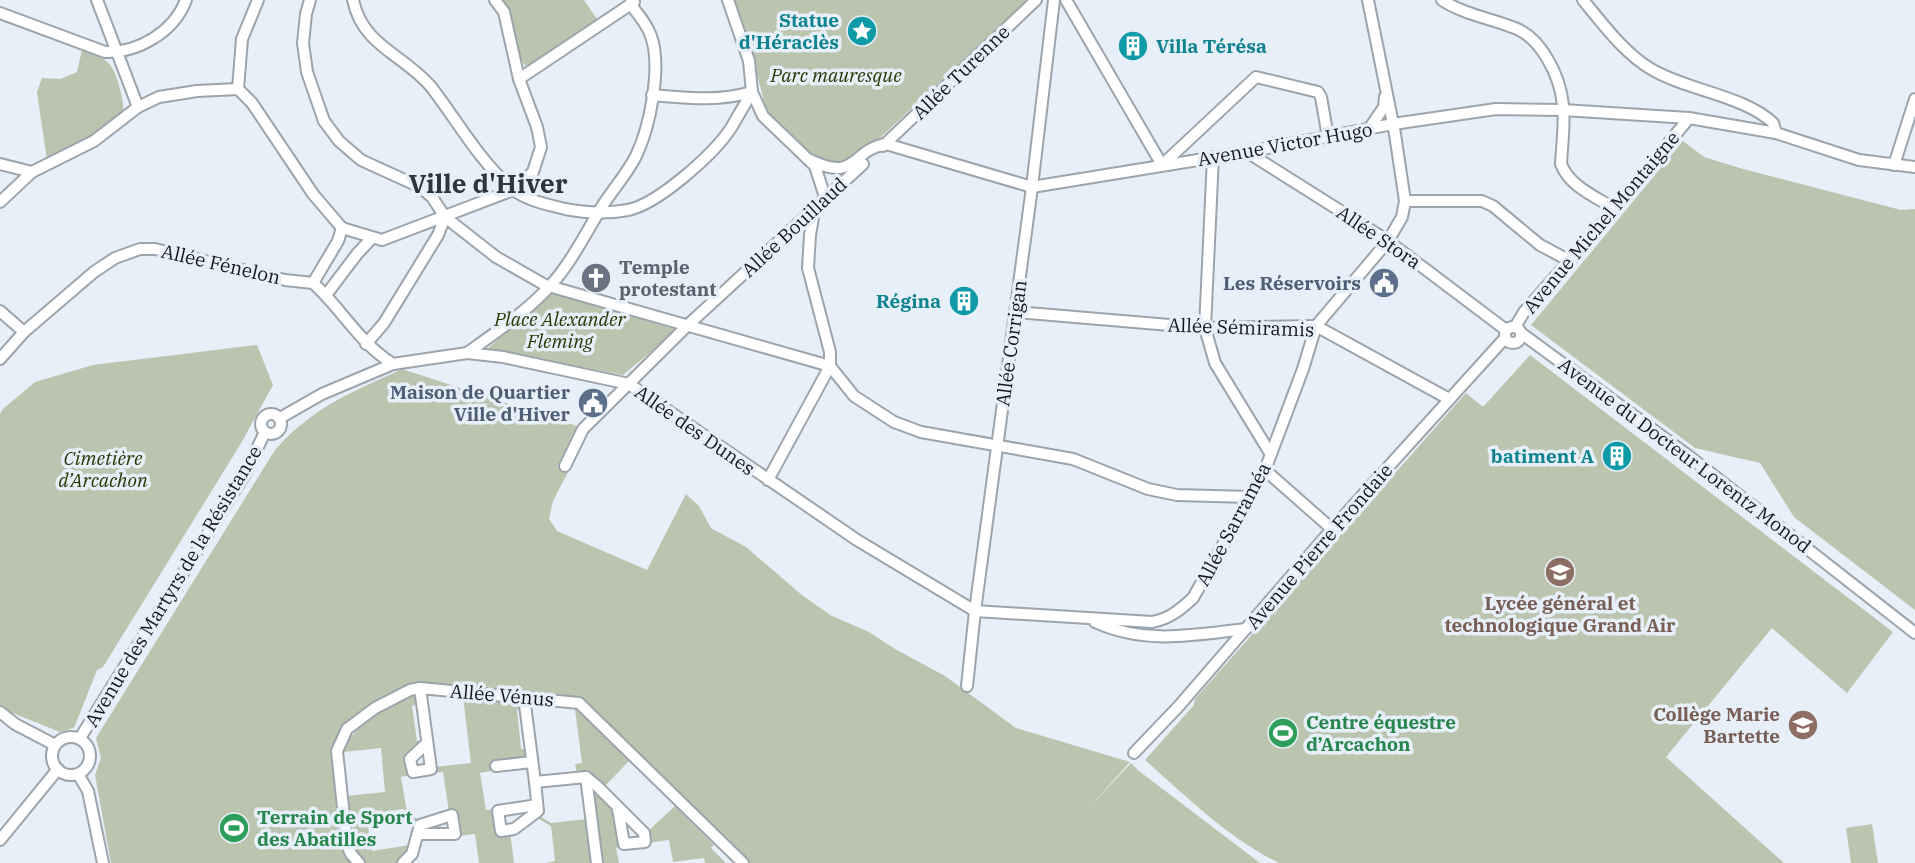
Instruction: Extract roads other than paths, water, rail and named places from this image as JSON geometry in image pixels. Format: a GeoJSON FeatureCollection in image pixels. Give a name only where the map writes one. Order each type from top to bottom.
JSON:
{"type":"FeatureCollection","features":[{"type":"Feature","properties":{"kind":"street"},"geometry":{"type":"LineString","coordinates":[[97,0],[138,107]]}},
{"type":"Feature","properties":{"kind":"street"},"geometry":{"type":"LineString","coordinates":[[0,13],[105,52],[116,52],[158,36],[173,24],[187,0]]}},
{"type":"Feature","properties":{"kind":"street"},"geometry":{"type":"LineString","coordinates":[[238,89],[242,39],[258,0]]}},
{"type":"Feature","properties":{"kind":"street"},"geometry":{"type":"LineString","coordinates":[[310,0],[303,43],[307,72],[324,121],[339,141],[361,160],[420,187],[432,197],[446,217],[496,257],[550,286],[830,366],[854,396],[894,422],[920,432],[1073,458],[1148,489],[1167,494],[1250,497]]}},
{"type":"Feature","properties":{"kind":"street"},"geometry":{"type":"LineString","coordinates":[[353,0],[356,16],[365,32],[431,87],[470,142],[513,190],[535,202],[599,213],[641,206],[685,176],[723,138],[752,92]]}},
{"type":"Feature","properties":{"kind":"street"},"geometry":{"type":"LineString","coordinates":[[0,202],[32,172],[94,141],[138,107],[159,97],[197,91],[238,89],[252,103],[313,194],[342,229],[382,240],[513,190],[533,172],[541,148],[537,127],[519,79],[504,12],[495,0]]}},
{"type":"Feature","properties":{"kind":"street"},"geometry":{"type":"LineString","coordinates":[[728,0],[749,61],[752,92],[763,116],[814,166],[825,197]]}},
{"type":"Feature","properties":{"kind":"street","name":"Allée Turenne"},"geometry":{"type":"LineString","coordinates":[[887,144],[1036,0]]}},
{"type":"Feature","properties":{"kind":"street","name":"Allée Corrigan"},"geometry":{"type":"LineString","coordinates":[[967,686],[1054,0]]}},
{"type":"Feature","properties":{"kind":"street"},"geometry":{"type":"LineString","coordinates":[[1066,0],[1162,165],[1256,77],[1318,92],[1328,137]]}},
{"type":"Feature","properties":{"kind":"street"},"geometry":{"type":"LineString","coordinates":[[1270,453],[1303,369],[1315,326],[1388,241],[1402,217],[1405,201],[1393,124],[1368,0]]}},
{"type":"Feature","properties":{"kind":"street"},"geometry":{"type":"LineString","coordinates":[[1441,0],[1482,18],[1514,27],[1541,47],[1563,101],[1561,164],[1564,173],[1571,181],[1615,209]]}},
{"type":"Feature","properties":{"kind":"street"},"geometry":{"type":"LineString","coordinates":[[1583,0],[1625,47],[1650,69],[1754,110],[1773,123],[1776,133]]}},
{"type":"Feature","properties":{"kind":"street"},"geometry":{"type":"LineString","coordinates":[[467,353],[503,327],[550,286],[574,255],[636,157],[649,121],[655,58],[651,36],[633,2],[519,79]]}},
{"type":"Feature","properties":{"kind":"street"},"geometry":{"type":"LineString","coordinates":[[1369,130],[1384,107],[1386,88]]}},
{"type":"Feature","properties":{"kind":"street"},"geometry":{"type":"LineString","coordinates":[[652,95],[694,100],[728,99],[752,92]]}},
{"type":"Feature","properties":{"kind":"street"},"geometry":{"type":"LineString","coordinates":[[1894,165],[1915,99]]}},
{"type":"Feature","properties":{"kind":"street","name":"Avenue Victor Hugo"},"geometry":{"type":"LineString","coordinates":[[887,144],[1032,187],[1247,152],[1393,124],[1496,109],[1563,110],[1689,118],[1776,133],[1859,160],[1915,167]]}},
{"type":"Feature","properties":{"kind":"street"},"geometry":{"type":"LineString","coordinates":[[1378,118],[1393,124]]}},
{"type":"Feature","properties":{"kind":"street","name":"Avenue Michel Montaigne"},"geometry":{"type":"LineString","coordinates":[[1512,332],[1524,312],[1615,209],[1689,118]]}},
{"type":"Feature","properties":{"kind":"street"},"geometry":{"type":"LineString","coordinates":[[839,168],[852,164],[876,147],[887,144]]}},
{"type":"Feature","properties":{"kind":"street","name":"Allée Bouillaud"},"geometry":{"type":"LineString","coordinates":[[565,466],[583,429],[815,206],[887,144]]}},
{"type":"Feature","properties":{"kind":"street","name":"Allée Stora"},"geometry":{"type":"LineString","coordinates":[[1247,152],[1388,241],[1512,332]]}},
{"type":"Feature","properties":{"kind":"street","name":"Allée Sarraméa"},"geometry":{"type":"LineString","coordinates":[[975,611],[1089,619],[1152,622],[1162,620],[1193,598],[1265,470],[1270,453],[1215,363],[1205,328],[1213,157]]}},
{"type":"Feature","properties":{"kind":"street"},"geometry":{"type":"LineString","coordinates":[[808,159],[845,171],[842,182]]}},
{"type":"Feature","properties":{"kind":"street"},"geometry":{"type":"LineString","coordinates":[[0,164],[32,172]]}},
{"type":"Feature","properties":{"kind":"street"},"geometry":{"type":"LineString","coordinates":[[1405,201],[1482,201],[1493,206],[1540,245],[1570,261]]}},
{"type":"Feature","properties":{"kind":"street"},"geometry":{"type":"LineString","coordinates":[[768,480],[830,366],[830,352],[808,268],[815,206]]}},
{"type":"Feature","properties":{"kind":"street"},"geometry":{"type":"LineString","coordinates":[[366,344],[384,323],[438,235],[446,217]]}},
{"type":"Feature","properties":{"kind":"street"},"geometry":{"type":"LineString","coordinates":[[342,229],[338,241],[313,283],[366,344],[393,364]]}},
{"type":"Feature","properties":{"kind":"street"},"geometry":{"type":"LineString","coordinates":[[326,295],[372,238]]}},
{"type":"Feature","properties":{"kind":"street","name":"Allée Fénelon"},"geometry":{"type":"LineString","coordinates":[[0,359],[24,332],[104,265],[125,252],[140,248],[155,249],[285,280],[313,283]]}},
{"type":"Feature","properties":{"kind":"street"},"geometry":{"type":"LineString","coordinates":[[0,311],[24,332]]}},
{"type":"Feature","properties":{"kind":"street","name":"Allée Sémiramis"},"geometry":{"type":"LineString","coordinates":[[1016,312],[1205,328],[1315,326],[1449,399]]}},
{"type":"Feature","properties":{"kind":"street","name":"Avenue Pierre Frondaie"},"geometry":{"type":"LineString","coordinates":[[1134,753],[1170,716],[1332,529],[1512,332]]}},
{"type":"Feature","properties":{"kind":"street","name":"Avenue du Docteur Lorentz Monod"},"geometry":{"type":"LineString","coordinates":[[1512,332],[1690,457],[1915,633]]}},
{"type":"Feature","properties":{"kind":"street","name":"Allée des Dunes"},"geometry":{"type":"LineString","coordinates":[[393,364],[467,353],[494,355],[629,384],[857,540],[975,611]]}},
{"type":"Feature","properties":{"kind":"street","name":"Avenue des Martyrs de la Résistance"},"geometry":{"type":"LineString","coordinates":[[80,738],[254,460],[265,432],[272,434],[279,431],[282,425],[280,418],[322,394],[393,364]]}},
{"type":"Feature","properties":{"kind":"street"},"geometry":{"type":"LineString","coordinates":[[1265,470],[1332,529]]}},
{"type":"Feature","properties":{"kind":"street"},"geometry":{"type":"LineString","coordinates":[[1089,619],[1112,630],[1152,638],[1246,629]]}},
{"type":"Feature","properties":{"kind":"street"},"geometry":{"type":"LineString","coordinates":[[420,688],[427,743]]}},
{"type":"Feature","properties":{"kind":"street","name":"Allée Vénus"},"geometry":{"type":"LineString","coordinates":[[359,863],[347,845],[337,751],[347,729],[375,708],[420,688],[579,703],[743,863]]}},
{"type":"Feature","properties":{"kind":"street"},"geometry":{"type":"LineString","coordinates":[[524,696],[537,805]]}},
{"type":"Feature","properties":{"kind":"street"},"geometry":{"type":"LineString","coordinates":[[0,712],[15,724],[55,745]]}},
{"type":"Feature","properties":{"kind":"street"},"geometry":{"type":"LineString","coordinates":[[64,738],[80,738],[86,743],[91,756],[89,764],[78,774],[65,774],[53,760],[55,745],[64,738]]}},
{"type":"Feature","properties":{"kind":"street"},"geometry":{"type":"LineString","coordinates":[[496,766],[532,762]]}},
{"type":"Feature","properties":{"kind":"street"},"geometry":{"type":"LineString","coordinates":[[0,840],[58,769]]}},
{"type":"Feature","properties":{"kind":"street"},"geometry":{"type":"LineString","coordinates":[[78,774],[88,791],[103,863]]}},
{"type":"Feature","properties":{"kind":"street"},"geometry":{"type":"LineString","coordinates":[[535,782],[586,777],[618,809]]}},
{"type":"Feature","properties":{"kind":"street"},"geometry":{"type":"LineString","coordinates":[[586,777],[597,863]]}},
{"type":"Feature","properties":{"kind":"street"},"geometry":{"type":"LineString","coordinates":[[403,863],[412,854],[418,834]]}},
{"type":"Feature","properties":{"kind":"place","name":"Statue d'Héraclès"},"geometry":{"type":"Point","coordinates":[862,31]}},
{"type":"Feature","properties":{"kind":"place","name":"Villa Térésa"},"geometry":{"type":"Point","coordinates":[1133,46]}},
{"type":"Feature","properties":{"kind":"place","name":"Temple protestant"},"geometry":{"type":"Point","coordinates":[596,278]}},
{"type":"Feature","properties":{"kind":"place","name":"Les Réservoirs"},"geometry":{"type":"Point","coordinates":[1384,283]}},
{"type":"Feature","properties":{"kind":"place","name":"Régina"},"geometry":{"type":"Point","coordinates":[964,301]}},
{"type":"Feature","properties":{"kind":"place","name":"Maison de Quartier Ville d'Hiver"},"geometry":{"type":"Point","coordinates":[593,403]}},
{"type":"Feature","properties":{"kind":"place","name":"batiment A"},"geometry":{"type":"Point","coordinates":[1617,456]}},
{"type":"Feature","properties":{"kind":"place","name":"Lycée général et technologique Grand Air"},"geometry":{"type":"Point","coordinates":[1560,572]}},
{"type":"Feature","properties":{"kind":"place","name":"Collège Marie Bartette"},"geometry":{"type":"Point","coordinates":[1803,725]}},
{"type":"Feature","properties":{"kind":"place","name":"Centre équestre d’Arcachon"},"geometry":{"type":"Point","coordinates":[1283,733]}},
{"type":"Feature","properties":{"kind":"place","name":"Terrain de Sport des Abatilles"},"geometry":{"type":"Point","coordinates":[234,828]}},
{"type":"Feature","properties":{"kind":"district","name":"Ville d'Hiver"},"geometry":{"type":"Point","coordinates":[488,183]}},
{"type":"Feature","properties":{"kind":"park label","name":"Parc mauresque"},"geometry":{"type":"Point","coordinates":[836,75]}},
{"type":"Feature","properties":{"kind":"park label","name":"Place Alexander Fleming"},"geometry":{"type":"Point","coordinates":[560,330]}},
{"type":"Feature","properties":{"kind":"park label","name":"Cimetière d’Arcachon"},"geometry":{"type":"Point","coordinates":[103,469]}}]}
